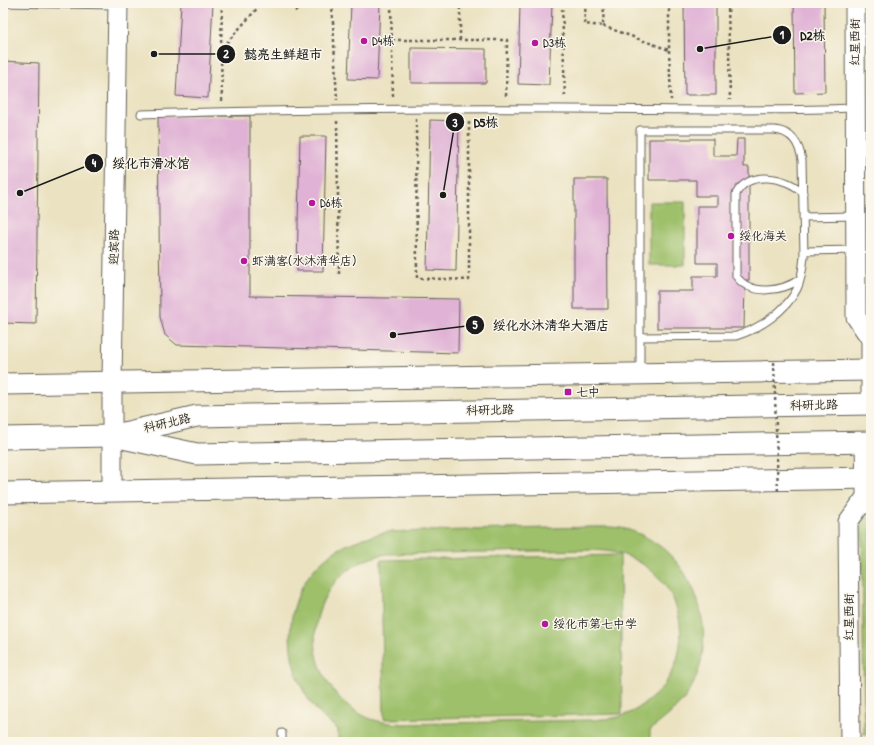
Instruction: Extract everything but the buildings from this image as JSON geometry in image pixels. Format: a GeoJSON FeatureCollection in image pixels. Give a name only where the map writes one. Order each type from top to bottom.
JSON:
{"type":"FeatureCollection","features":[{"type":"Feature","properties":{"kind":"main road","name":"红星西街"},"geometry":{"type":"LineString","coordinates":[[855,3],[856,108],[863,137],[856,216],[856,317],[871,340],[871,391]]}},
{"type":"Feature","properties":{"kind":"main road","name":"迎宾路"},"geometry":{"type":"LineString","coordinates":[[112,491],[111,436],[118,4]]}},
{"type":"Feature","properties":{"kind":"main road"},"geometry":{"type":"LineString","coordinates":[[3,384],[871,370]]}},
{"type":"Feature","properties":{"kind":"main road","name":"科研北路"},"geometry":{"type":"LineString","coordinates":[[3,438],[111,436],[197,416],[871,404]]}},
{"type":"Feature","properties":{"kind":"main road","name":"科研北路"},"geometry":{"type":"LineString","coordinates":[[111,436],[197,454],[868,442]]}},
{"type":"Feature","properties":{"kind":"main road"},"geometry":{"type":"LineString","coordinates":[[3,493],[112,491],[869,489],[868,442]]}},
{"type":"Feature","properties":{"kind":"main road","name":"红星西街"},"geometry":{"type":"LineString","coordinates":[[850,742],[848,522],[869,489]]}},
{"type":"Feature","properties":{"kind":"lane"},"geometry":{"type":"LineString","coordinates":[[3,3],[118,4]]}},
{"type":"Feature","properties":{"kind":"lane"},"geometry":{"type":"LineString","coordinates":[[141,114],[337,109],[730,110],[856,108]]}},
{"type":"Feature","properties":{"kind":"lane"},"geometry":{"type":"LineString","coordinates":[[640,338],[736,336],[748,332],[769,319],[792,297],[801,278],[804,251],[802,160],[800,149],[796,141],[790,135],[782,131],[640,130],[640,338],[640,362]]}},
{"type":"Feature","properties":{"kind":"lane"},"geometry":{"type":"LineString","coordinates":[[801,278],[786,287],[769,290],[754,288],[739,280],[736,276],[736,194],[740,187],[760,178],[769,178],[793,185],[803,193]]}},
{"type":"Feature","properties":{"kind":"lane"},"geometry":{"type":"LineString","coordinates":[[803,217],[856,216]]}},
{"type":"Feature","properties":{"kind":"lane"},"geometry":{"type":"LineString","coordinates":[[804,251],[856,250]]}},
{"type":"Feature","properties":{"kind":"lane"},"geometry":{"type":"LineString","coordinates":[[282,733],[282,742]]}},
{"type":"Feature","properties":{"kind":"path"},"geometry":{"type":"LineString","coordinates":[[222,3],[222,111]]}},
{"type":"Feature","properties":{"kind":"path"},"geometry":{"type":"LineString","coordinates":[[222,49],[262,3]]}},
{"type":"Feature","properties":{"kind":"path"},"geometry":{"type":"LineString","coordinates":[[296,3],[296,13]]}},
{"type":"Feature","properties":{"kind":"path"},"geometry":{"type":"LineString","coordinates":[[332,3],[337,109],[339,274]]}},
{"type":"Feature","properties":{"kind":"path"},"geometry":{"type":"LineString","coordinates":[[391,3],[393,109]]}},
{"type":"Feature","properties":{"kind":"path"},"geometry":{"type":"LineString","coordinates":[[460,3],[460,40]]}},
{"type":"Feature","properties":{"kind":"path"},"geometry":{"type":"LineString","coordinates":[[562,3],[565,109]]}},
{"type":"Feature","properties":{"kind":"path"},"geometry":{"type":"LineString","coordinates":[[586,3],[584,24],[602,26],[669,50]]}},
{"type":"Feature","properties":{"kind":"path"},"geometry":{"type":"LineString","coordinates":[[602,26],[604,3]]}},
{"type":"Feature","properties":{"kind":"path"},"geometry":{"type":"LineString","coordinates":[[669,3],[669,50],[672,110]]}},
{"type":"Feature","properties":{"kind":"path"},"geometry":{"type":"LineString","coordinates":[[728,3],[730,110]]}},
{"type":"Feature","properties":{"kind":"path"},"geometry":{"type":"LineString","coordinates":[[392,40],[507,40],[506,109]]}},
{"type":"Feature","properties":{"kind":"path"},"geometry":{"type":"LineString","coordinates":[[416,109],[417,278],[469,280],[469,109]]}},
{"type":"Feature","properties":{"kind":"path"},"geometry":{"type":"LineString","coordinates":[[774,362],[778,494]]}},
{"type":"Feature","properties":{"kind":"green space"},"geometry":{"type":"Polygon","coordinates":[[[649,202],[685,202],[685,265],[649,265],[649,202]]]}},
{"type":"Feature","properties":{"kind":"green space"},"geometry":{"type":"Polygon","coordinates":[[[862,518],[871,518],[871,734],[864,734],[862,518]]]}},
{"type":"Feature","properties":{"kind":"green space"},"geometry":{"type":"Polygon","coordinates":[[[610,527],[629,530],[652,541],[671,556],[686,575],[696,597],[702,621],[703,645],[699,669],[689,692],[666,718],[650,730],[650,742],[338,742],[338,729],[320,714],[306,696],[297,674],[291,652],[291,628],[295,605],[304,584],[325,558],[350,543],[388,532],[610,527]],[[593,550],[387,554],[359,563],[337,580],[323,601],[316,626],[316,651],[324,676],[340,698],[364,716],[373,720],[388,723],[402,724],[592,720],[616,718],[629,713],[655,695],[668,679],[676,662],[680,643],[680,624],[676,606],[667,589],[655,574],[628,556],[593,550]]]}},
{"type":"Feature","properties":{"kind":"green space"},"geometry":{"type":"Polygon","coordinates":[[[620,555],[622,714],[384,719],[381,560],[620,555]]]}},
{"type":"Feature","properties":{"kind":"place","name":"D4栋"},"geometry":{"type":"Point","coordinates":[364,41]}},
{"type":"Feature","properties":{"kind":"place","name":"D3栋"},"geometry":{"type":"Point","coordinates":[535,43]}},
{"type":"Feature","properties":{"kind":"place","name":"D2栋"},"geometry":{"type":"Point","coordinates":[700,49]}},
{"type":"Feature","properties":{"kind":"place","name":"懿亮生鲜超市"},"geometry":{"type":"Point","coordinates":[154,54]}},
{"type":"Feature","properties":{"kind":"place","name":"绥化市滑冰馆"},"geometry":{"type":"Point","coordinates":[20,193]}},
{"type":"Feature","properties":{"kind":"place","name":"D5栋"},"geometry":{"type":"Point","coordinates":[443,195]}},
{"type":"Feature","properties":{"kind":"place","name":"D6栋"},"geometry":{"type":"Point","coordinates":[312,203]}},
{"type":"Feature","properties":{"kind":"place","name":"绥化海关"},"geometry":{"type":"Point","coordinates":[731,236]}},
{"type":"Feature","properties":{"kind":"place","name":"虾满客(水沐清华店)"},"geometry":{"type":"Point","coordinates":[244,261]}},
{"type":"Feature","properties":{"kind":"place","name":"绥化水沐清华大酒店"},"geometry":{"type":"Point","coordinates":[393,335]}},
{"type":"Feature","properties":{"kind":"place","name":"七中"},"geometry":{"type":"Point","coordinates":[568,392]}},
{"type":"Feature","properties":{"kind":"place","name":"绥化市第七中学"},"geometry":{"type":"Point","coordinates":[545,624]}}]}
